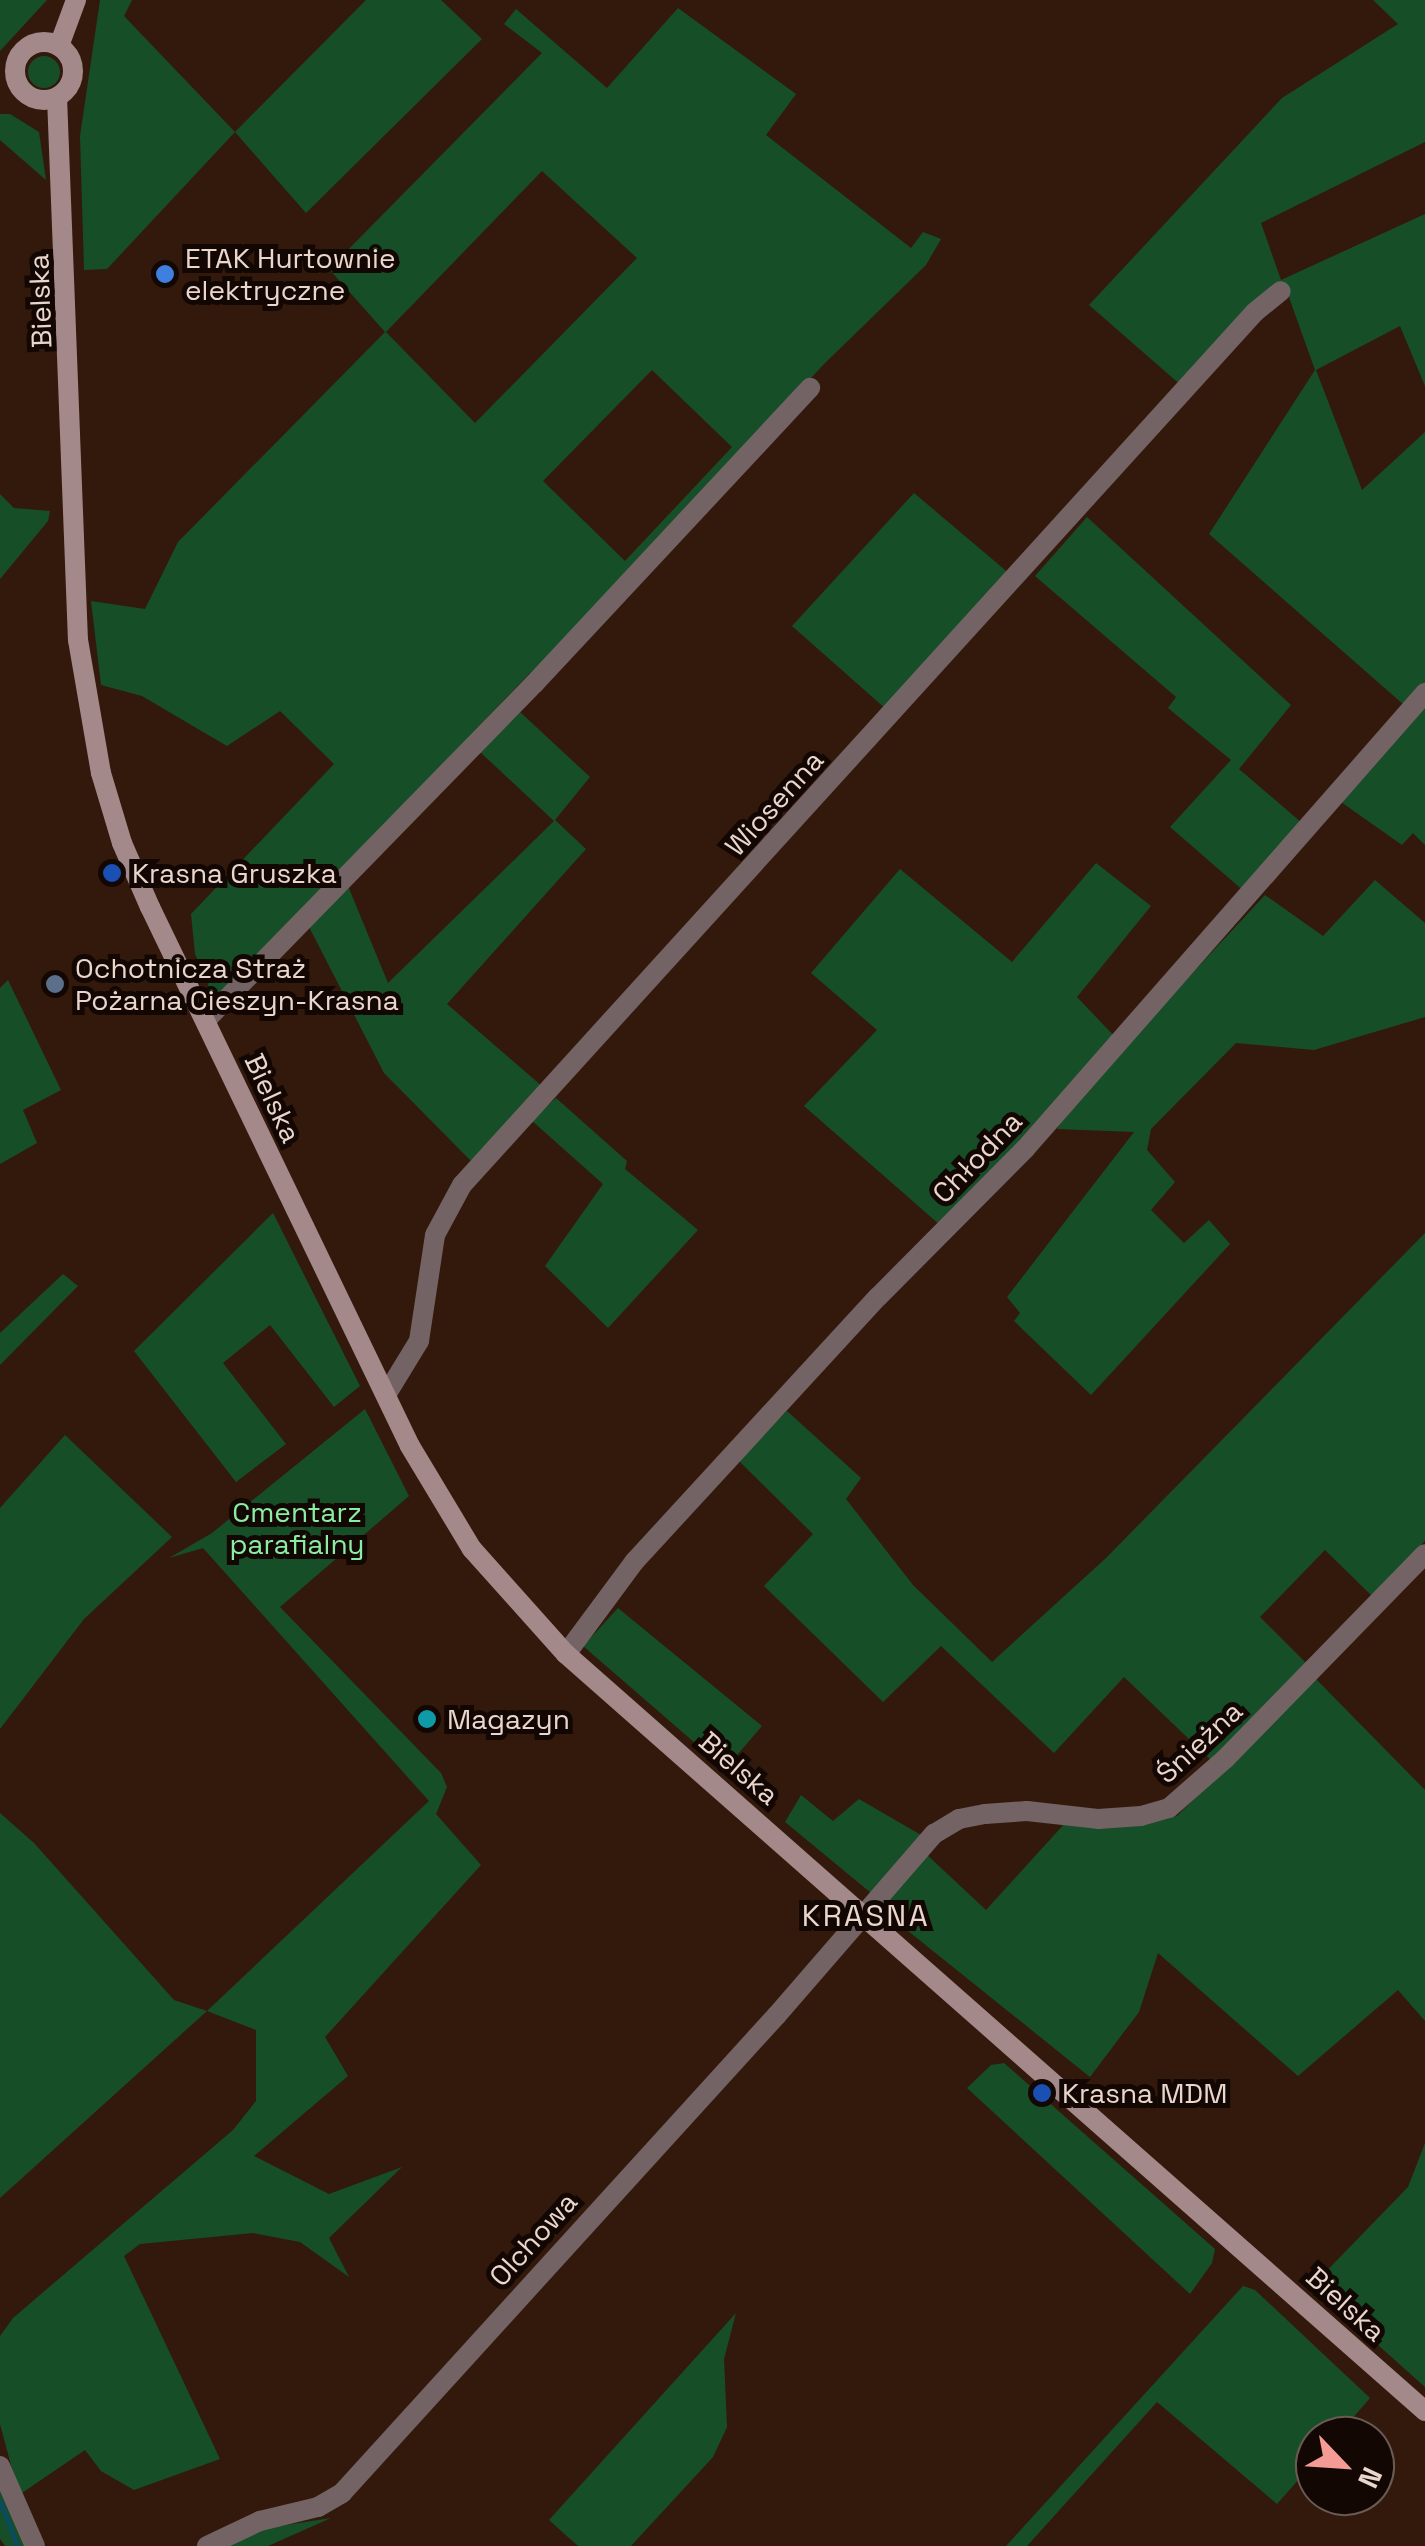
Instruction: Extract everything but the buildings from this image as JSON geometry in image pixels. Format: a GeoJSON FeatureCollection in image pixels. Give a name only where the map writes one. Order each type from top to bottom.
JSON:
{"type":"FeatureCollection","features":[{"type":"Feature","properties":{"kind":"street"},"geometry":{"type":"LineString","coordinates":[[59,46],[76,0]]}},
{"type":"Feature","properties":{"kind":"street"},"geometry":{"type":"LineString","coordinates":[[40,42],[59,46],[72,68],[69,85],[56,97],[31,97],[8,79],[24,50],[40,42]]}},
{"type":"Feature","properties":{"kind":"street","name":"Bielska"},"geometry":{"type":"LineString","coordinates":[[56,97],[78,640],[101,773],[122,843],[410,1446],[472,1549],[566,1654],[1425,2411]]}},
{"type":"Feature","properties":{"kind":"street","name":"Wiosenna"},"geometry":{"type":"LineString","coordinates":[[386,1396],[419,1341],[435,1235],[462,1186],[1243,325],[1281,291]]}},
{"type":"Feature","properties":{"kind":"street"},"geometry":{"type":"LineString","coordinates":[[206,1020],[534,684],[810,388]]}},
{"type":"Feature","properties":{"kind":"street","name":"Chłodna"},"geometry":{"type":"LineString","coordinates":[[566,1654],[634,1562],[878,1297],[1038,1134],[1425,693]]}},
{"type":"Feature","properties":{"kind":"street","name":"Śnieżna"},"geometry":{"type":"LineString","coordinates":[[864,1914],[934,1834],[959,1819],[1027,1812],[1098,1819],[1170,1808],[1225,1759],[1425,1554]]}},
{"type":"Feature","properties":{"kind":"street","name":"Olchowa"},"geometry":{"type":"LineString","coordinates":[[207,2546],[246,2526],[318,2507],[342,2493],[777,2016],[864,1914]]}},
{"type":"Feature","properties":{"kind":"street"},"geometry":{"type":"LineString","coordinates":[[0,2466],[36,2546]]}},
{"type":"Feature","properties":{"kind":"green space"},"geometry":{"type":"Polygon","coordinates":[[[0,0],[47,0],[0,51],[0,0]]]}},
{"type":"Feature","properties":{"kind":"green space"},"geometry":{"type":"Polygon","coordinates":[[[100,0],[132,0],[124,16],[235,132],[107,269],[84,270],[80,136],[100,0]]]}},
{"type":"Feature","properties":{"kind":"green space"},"geometry":{"type":"Polygon","coordinates":[[[366,0],[441,0],[482,39],[306,213],[235,132],[366,0]]]}},
{"type":"Feature","properties":{"kind":"green space"},"geometry":{"type":"Polygon","coordinates":[[[1373,0],[1425,0],[1425,142],[1261,223],[1281,280],[1425,214],[1425,386],[1400,326],[1316,370],[1362,490],[1425,432],[1425,685],[1404,705],[1209,534],[1315,370],[1286,289],[1183,387],[1089,305],[1282,98],[1398,24],[1373,0]]]}},
{"type":"Feature","properties":{"kind":"green space"},"geometry":{"type":"Polygon","coordinates":[[[678,8],[796,94],[766,135],[911,248],[923,232],[941,239],[926,265],[823,365],[623,583],[535,675],[530,673],[215,1001],[195,954],[191,914],[334,764],[280,711],[227,746],[142,696],[101,685],[91,601],[145,609],[178,542],[385,332],[329,269],[542,53],[504,24],[516,9],[607,88],[678,8]],[[542,171],[386,332],[475,423],[637,258],[542,171]],[[652,370],[543,481],[625,561],[732,447],[652,370]]]}},
{"type":"Feature","properties":{"kind":"green space"},"geometry":{"type":"Polygon","coordinates":[[[44,56],[55,61],[60,72],[55,83],[44,88],[33,83],[28,72],[33,61],[44,56]]]}},
{"type":"Feature","properties":{"kind":"green space"},"geometry":{"type":"Polygon","coordinates":[[[0,114],[10,114],[39,132],[46,180],[0,140],[0,114]]]}},
{"type":"Feature","properties":{"kind":"green space"},"geometry":{"type":"Polygon","coordinates":[[[914,493],[1011,575],[887,710],[792,626],[914,493]]]}},
{"type":"Feature","properties":{"kind":"green space"},"geometry":{"type":"Polygon","coordinates":[[[0,494],[14,508],[50,511],[48,521],[0,579],[0,494]]]}},
{"type":"Feature","properties":{"kind":"green space"},"geometry":{"type":"Polygon","coordinates":[[[1087,517],[1291,705],[1239,769],[1302,823],[1245,892],[1170,827],[1231,760],[1168,708],[1176,697],[1035,576],[1087,517]]]}},
{"type":"Feature","properties":{"kind":"green space"},"geometry":{"type":"Polygon","coordinates":[[[1425,703],[1425,845],[1413,833],[1402,845],[1341,802],[1425,703]]]}},
{"type":"Feature","properties":{"kind":"green space"},"geometry":{"type":"Polygon","coordinates":[[[520,712],[590,777],[555,820],[586,849],[447,1004],[543,1087],[471,1161],[384,1073],[308,925],[348,886],[388,983],[554,821],[480,752],[520,712]]]}},
{"type":"Feature","properties":{"kind":"green space"},"geometry":{"type":"Polygon","coordinates":[[[1096,863],[1151,906],[1077,997],[1117,1039],[940,1225],[804,1106],[877,1030],[811,973],[900,869],[1012,962],[1096,863]]]}},
{"type":"Feature","properties":{"kind":"green space"},"geometry":{"type":"Polygon","coordinates":[[[1375,880],[1425,923],[1425,1017],[1314,1050],[1236,1043],[1151,1129],[1147,1150],[1175,1182],[1151,1210],[1184,1243],[1209,1220],[1230,1244],[1091,1395],[1014,1321],[1020,1313],[1007,1297],[1134,1132],[1057,1129],[1071,1104],[1265,895],[1323,936],[1375,880]]]}},
{"type":"Feature","properties":{"kind":"green space"},"geometry":{"type":"Polygon","coordinates":[[[8,980],[61,1090],[23,1110],[37,1143],[0,1164],[0,988],[8,980]]]}},
{"type":"Feature","properties":{"kind":"green space"},"geometry":{"type":"Polygon","coordinates":[[[556,1098],[627,1161],[625,1169],[698,1230],[608,1328],[545,1266],[603,1184],[531,1120],[556,1098]]]}},
{"type":"Feature","properties":{"kind":"green space"},"geometry":{"type":"Polygon","coordinates":[[[273,1213],[360,1386],[334,1407],[270,1325],[223,1363],[286,1444],[236,1482],[134,1351],[273,1213]]]}},
{"type":"Feature","properties":{"kind":"green space"},"geometry":{"type":"Polygon","coordinates":[[[1425,1233],[1425,1541],[1372,1596],[1325,1550],[1260,1617],[1306,1663],[1211,1760],[1124,1677],[1054,1753],[941,1646],[883,1702],[764,1586],[813,1534],[737,1459],[787,1411],[861,1478],[846,1499],[913,1585],[992,1662],[1106,1558],[1425,1233]]]}},
{"type":"Feature","properties":{"kind":"green space"},"geometry":{"type":"Polygon","coordinates":[[[63,1274],[78,1286],[0,1365],[0,1333],[63,1274]]]}},
{"type":"Feature","properties":{"kind":"green space","name":"Cmentarz parafialny"},"geometry":{"type":"Polygon","coordinates":[[[365,1409],[409,1496],[280,1607],[441,1773],[447,1787],[436,1814],[481,1865],[325,2037],[348,2076],[254,2156],[329,2194],[402,2167],[329,2238],[349,2277],[300,2242],[253,2233],[140,2244],[124,2256],[220,2459],[134,2490],[101,2471],[85,2450],[19,2495],[0,2424],[0,2336],[13,2318],[233,2130],[256,2101],[256,2030],[207,2011],[429,1801],[203,1548],[169,1558],[212,1533],[365,1409]]]}},
{"type":"Feature","properties":{"kind":"green space"},"geometry":{"type":"Polygon","coordinates":[[[65,1435],[172,1537],[84,1619],[0,1729],[0,1508],[65,1435]]]}},
{"type":"Feature","properties":{"kind":"green space"},"geometry":{"type":"Polygon","coordinates":[[[618,1608],[762,1726],[725,1769],[583,1646],[618,1608]]]}},
{"type":"Feature","properties":{"kind":"green space"},"geometry":{"type":"Polygon","coordinates":[[[1315,1678],[1425,1790],[1425,2021],[1398,1990],[1298,2076],[1158,1953],[1139,2012],[1090,2077],[877,1906],[925,1853],[986,1910],[1066,1822],[1121,1825],[1177,1816],[1315,1678]]]}},
{"type":"Feature","properties":{"kind":"green space"},"geometry":{"type":"Polygon","coordinates":[[[801,1795],[833,1821],[859,1799],[921,1835],[871,1893],[785,1822],[801,1795]]]}},
{"type":"Feature","properties":{"kind":"green space"},"geometry":{"type":"Polygon","coordinates":[[[0,1813],[34,1843],[174,2000],[207,2011],[0,2198],[0,1813]]]}},
{"type":"Feature","properties":{"kind":"green space"},"geometry":{"type":"Polygon","coordinates":[[[1004,2063],[1215,2249],[1212,2263],[1190,2294],[967,2088],[991,2065],[1004,2063]]]}},
{"type":"Feature","properties":{"kind":"green space"},"geometry":{"type":"Polygon","coordinates":[[[1425,2143],[1425,2387],[1312,2286],[1408,2187],[1425,2143]]]}},
{"type":"Feature","properties":{"kind":"green space"},"geometry":{"type":"Polygon","coordinates":[[[1243,2286],[1255,2290],[1370,2398],[1354,2416],[1295,2416],[1295,2484],[1277,2504],[1157,2402],[1027,2546],[1006,2546],[1243,2286]]]}},
{"type":"Feature","properties":{"kind":"green space"},"geometry":{"type":"Polygon","coordinates":[[[736,2313],[724,2359],[727,2427],[713,2457],[631,2546],[578,2546],[549,2520],[736,2313]]]}},
{"type":"Feature","properties":{"kind":"green space"},"geometry":{"type":"Polygon","coordinates":[[[0,2484],[29,2546],[5,2546],[0,2539],[0,2484]]]}},
{"type":"Feature","properties":{"kind":"green space"},"geometry":{"type":"Polygon","coordinates":[[[331,2518],[268,2546],[226,2546],[260,2529],[331,2518]]]}},
{"type":"Feature","properties":{"kind":"waterway"},"geometry":{"type":"LineString","coordinates":[[0,2501],[17,2546]]}},
{"type":"Feature","properties":{"kind":"place","name":"ETAK Hurtownie elektryczne"},"geometry":{"type":"Point","coordinates":[165,274]}},
{"type":"Feature","properties":{"kind":"place","name":"Krasna Gruszka"},"geometry":{"type":"Point","coordinates":[112,873]}},
{"type":"Feature","properties":{"kind":"place","name":"Ochotnicza Straż Pożarna Cieszyn-Krasna"},"geometry":{"type":"Point","coordinates":[55,984]}},
{"type":"Feature","properties":{"kind":"place","name":"Magazyn"},"geometry":{"type":"Point","coordinates":[427,1719]}},
{"type":"Feature","properties":{"kind":"place","name":"Krasna MDM"},"geometry":{"type":"Point","coordinates":[1042,2093]}},
{"type":"Feature","properties":{"kind":"district","name":"KRASNA"},"geometry":{"type":"Point","coordinates":[866,1916]}}]}
